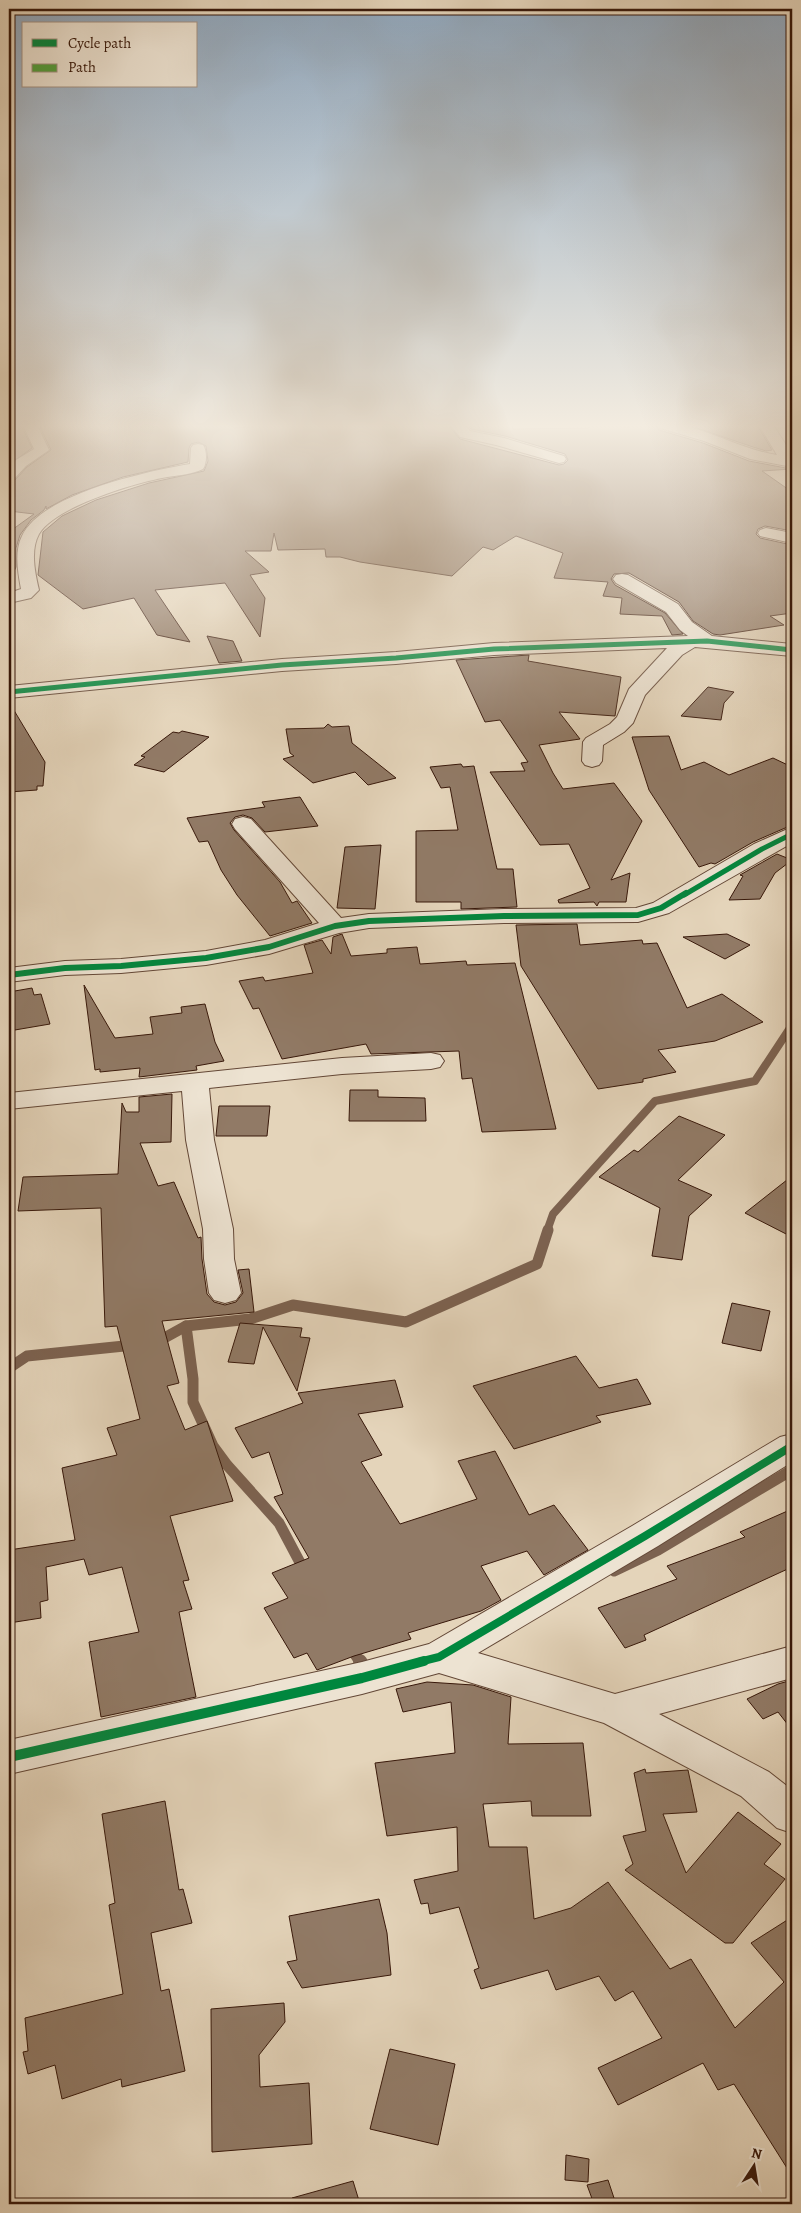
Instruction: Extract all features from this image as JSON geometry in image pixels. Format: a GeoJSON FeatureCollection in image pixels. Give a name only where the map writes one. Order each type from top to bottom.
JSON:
{"type":"FeatureCollection","features":[{"type":"Feature","properties":{"kind":"street"},"geometry":{"type":"LineString","coordinates":[[9,598],[25,594],[30,590],[26,573],[27,547],[35,528]]}},
{"type":"Feature","properties":{"kind":"street"},"geometry":{"type":"LineString","coordinates":[[766,533],[792,538]]}},
{"type":"Feature","properties":{"kind":"street"},"geometry":{"type":"LineString","coordinates":[[622,579],[672,608],[698,641]]}},
{"type":"Feature","properties":{"kind":"street"},"geometry":{"type":"LineString","coordinates":[[592,761],[594,742],[617,728],[626,719],[636,693],[675,651],[698,641]]}},
{"type":"Feature","properties":{"kind":"street"},"geometry":{"type":"LineString","coordinates":[[9,692],[282,664],[396,658],[494,649],[698,641],[792,650]]}},
{"type":"Feature","properties":{"kind":"street"},"geometry":{"type":"LineString","coordinates":[[243,824],[335,926]]}},
{"type":"Feature","properties":{"kind":"street"},"geometry":{"type":"LineString","coordinates":[[9,975],[65,968],[121,966],[206,958],[269,947],[335,926],[369,921],[504,916],[638,915],[661,908],[762,849],[792,834]]}},
{"type":"Feature","properties":{"kind":"street"},"geometry":{"type":"LineString","coordinates":[[9,1101],[342,1066],[431,1061]]}},
{"type":"Feature","properties":{"kind":"street"},"geometry":{"type":"LineString","coordinates":[[195,1082],[200,1140],[218,1229],[219,1259],[225,1293]]}},
{"type":"Feature","properties":{"kind":"street"},"geometry":{"type":"LineString","coordinates":[[9,1757],[362,1678],[440,1658],[792,1446]]}},
{"type":"Feature","properties":{"kind":"street"},"geometry":{"type":"LineString","coordinates":[[440,1658],[616,1710],[755,1784],[792,1816]]}},
{"type":"Feature","properties":{"kind":"street"},"geometry":{"type":"LineString","coordinates":[[616,1710],[792,1662]]}},
{"type":"Feature","properties":{"kind":"building"},"geometry":{"type":"Polygon","coordinates":[[[14,528],[25,528],[20,535],[16,548],[16,567],[9,582],[9,532],[14,528]]]}},
{"type":"Feature","properties":{"kind":"building"},"geometry":{"type":"Polygon","coordinates":[[[47,528],[760,528],[756,534],[760,538],[792,545],[792,613],[770,616],[784,625],[720,635],[713,634],[693,621],[679,602],[629,573],[614,574],[611,579],[615,585],[665,613],[683,634],[672,635],[662,616],[620,614],[622,598],[603,596],[608,582],[554,578],[563,553],[516,536],[493,550],[483,547],[452,576],[360,562],[340,557],[326,557],[325,549],[278,550],[274,533],[271,551],[245,551],[269,572],[250,575],[265,598],[260,637],[225,583],[155,590],[190,642],[157,635],[134,598],[83,609],[38,575],[43,532],[47,528]]]}},
{"type":"Feature","properties":{"kind":"building"},"geometry":{"type":"Polygon","coordinates":[[[777,528],[792,528],[792,531],[777,528]]]}},
{"type":"Feature","properties":{"kind":"building"},"geometry":{"type":"Polygon","coordinates":[[[207,636],[233,641],[242,661],[219,663],[207,636]]]}},
{"type":"Feature","properties":{"kind":"building"},"geometry":{"type":"Polygon","coordinates":[[[529,655],[528,661],[621,677],[615,716],[559,712],[580,739],[539,745],[563,789],[614,783],[642,821],[611,880],[630,873],[626,902],[599,902],[597,906],[594,902],[559,903],[558,900],[590,888],[569,844],[540,845],[490,772],[525,771],[521,763],[528,762],[500,720],[485,722],[456,660],[529,655]]]}},
{"type":"Feature","properties":{"kind":"building"},"geometry":{"type":"Polygon","coordinates":[[[708,687],[734,692],[724,703],[721,720],[681,716],[708,687]]]}},
{"type":"Feature","properties":{"kind":"building"},"geometry":{"type":"Polygon","coordinates":[[[9,702],[45,762],[43,786],[37,786],[37,790],[9,792],[9,702]]]}},
{"type":"Feature","properties":{"kind":"building"},"geometry":{"type":"Polygon","coordinates":[[[328,724],[332,727],[349,726],[352,743],[396,778],[368,785],[355,772],[313,783],[283,759],[294,756],[290,753],[286,729],[324,728],[328,724]]]}},
{"type":"Feature","properties":{"kind":"building"},"geometry":{"type":"Polygon","coordinates":[[[182,731],[209,737],[164,772],[134,765],[145,757],[141,756],[173,732],[179,733],[182,731]]]}},
{"type":"Feature","properties":{"kind":"building"},"geometry":{"type":"Polygon","coordinates":[[[669,736],[681,770],[704,762],[729,775],[773,758],[792,767],[792,825],[753,842],[715,864],[711,863],[699,867],[649,790],[632,737],[669,736]]]}},
{"type":"Feature","properties":{"kind":"building"},"geometry":{"type":"Polygon","coordinates":[[[461,764],[463,767],[474,766],[497,869],[513,869],[517,907],[461,909],[461,902],[416,902],[416,831],[458,830],[450,787],[441,788],[430,767],[461,764]]]}},
{"type":"Feature","properties":{"kind":"building"},"geometry":{"type":"Polygon","coordinates":[[[300,797],[318,826],[265,832],[252,818],[243,815],[235,817],[230,823],[280,882],[292,903],[297,901],[312,923],[270,936],[237,895],[221,870],[208,841],[199,842],[187,818],[265,807],[262,802],[300,797]]]}},
{"type":"Feature","properties":{"kind":"building"},"geometry":{"type":"Polygon","coordinates":[[[381,845],[375,909],[337,908],[345,847],[381,845]]]}},
{"type":"Feature","properties":{"kind":"building"},"geometry":{"type":"Polygon","coordinates":[[[777,854],[792,860],[775,873],[760,899],[729,900],[743,876],[740,875],[777,854]]]}},
{"type":"Feature","properties":{"kind":"building"},"geometry":{"type":"Polygon","coordinates":[[[577,924],[580,945],[642,940],[643,944],[657,943],[687,1008],[722,994],[763,1022],[715,1041],[658,1050],[676,1072],[643,1079],[643,1082],[598,1089],[521,966],[516,925],[577,924]]]}},
{"type":"Feature","properties":{"kind":"building"},"geometry":{"type":"Polygon","coordinates":[[[342,934],[351,956],[387,953],[387,949],[417,947],[420,964],[466,961],[467,965],[515,963],[556,1129],[482,1132],[472,1078],[462,1079],[459,1051],[371,1054],[366,1044],[282,1059],[259,1008],[253,1009],[239,981],[263,977],[265,981],[313,973],[304,945],[322,940],[331,954],[333,937],[342,934]]]}},
{"type":"Feature","properties":{"kind":"building"},"geometry":{"type":"Polygon","coordinates":[[[727,934],[750,945],[725,959],[683,937],[727,934]]]}},
{"type":"Feature","properties":{"kind":"building"},"geometry":{"type":"Polygon","coordinates":[[[84,985],[115,1038],[153,1034],[150,1017],[182,1013],[181,1007],[205,1004],[215,1042],[224,1061],[196,1066],[197,1070],[139,1077],[140,1068],[100,1072],[100,1069],[95,1070],[84,985]]]}},
{"type":"Feature","properties":{"kind":"building"},"geometry":{"type":"Polygon","coordinates":[[[32,988],[34,995],[41,994],[50,1024],[9,1031],[9,992],[32,988]]]}},
{"type":"Feature","properties":{"kind":"building"},"geometry":{"type":"Polygon","coordinates":[[[350,1090],[378,1090],[378,1097],[425,1098],[426,1121],[349,1121],[350,1090]]]}},
{"type":"Feature","properties":{"kind":"building"},"geometry":{"type":"Polygon","coordinates":[[[172,1094],[171,1142],[140,1143],[158,1186],[174,1182],[198,1238],[201,1237],[207,1294],[214,1302],[225,1305],[236,1302],[243,1293],[238,1270],[249,1269],[254,1312],[162,1321],[179,1383],[167,1386],[185,1430],[207,1421],[233,1501],[170,1516],[189,1580],[183,1581],[192,1609],[179,1612],[196,1697],[101,1717],[89,1642],[139,1632],[122,1567],[89,1575],[84,1559],[46,1567],[48,1600],[40,1602],[41,1618],[9,1623],[9,1550],[75,1540],[62,1468],[117,1455],[107,1428],[140,1419],[117,1326],[105,1327],[101,1208],[18,1211],[23,1177],[118,1174],[122,1103],[126,1112],[139,1112],[139,1097],[172,1094]]]}},
{"type":"Feature","properties":{"kind":"building"},"geometry":{"type":"Polygon","coordinates":[[[219,1106],[270,1106],[267,1136],[216,1136],[219,1106]]]}},
{"type":"Feature","properties":{"kind":"building"},"geometry":{"type":"Polygon","coordinates":[[[679,1116],[725,1135],[678,1180],[712,1195],[689,1216],[682,1260],[652,1256],[660,1208],[599,1177],[634,1150],[638,1152],[679,1116]]]}},
{"type":"Feature","properties":{"kind":"building"},"geometry":{"type":"Polygon","coordinates":[[[792,1176],[792,1237],[745,1213],[792,1176]]]}},
{"type":"Feature","properties":{"kind":"building"},"geometry":{"type":"Polygon","coordinates":[[[732,1303],[770,1311],[761,1351],[722,1343],[732,1303]]]}},
{"type":"Feature","properties":{"kind":"building"},"geometry":{"type":"Polygon","coordinates":[[[240,1323],[302,1328],[300,1337],[310,1338],[297,1391],[263,1327],[254,1364],[228,1362],[240,1323]]]}},
{"type":"Feature","properties":{"kind":"building"},"geometry":{"type":"Polygon","coordinates":[[[576,1356],[599,1388],[637,1379],[651,1404],[596,1416],[601,1422],[514,1449],[473,1386],[576,1356]]]}},
{"type":"Feature","properties":{"kind":"building"},"geometry":{"type":"Polygon","coordinates":[[[395,1380],[403,1407],[358,1414],[382,1455],[361,1462],[400,1524],[477,1499],[458,1461],[495,1451],[529,1515],[554,1505],[588,1550],[544,1575],[527,1551],[481,1566],[501,1600],[481,1611],[408,1633],[411,1639],[354,1656],[317,1670],[307,1653],[294,1658],[264,1608],[288,1598],[272,1573],[309,1558],[274,1497],[283,1494],[269,1452],[252,1458],[235,1428],[303,1403],[298,1393],[395,1380]]]}},
{"type":"Feature","properties":{"kind":"building"},"geometry":{"type":"Polygon","coordinates":[[[792,1509],[792,1567],[644,1635],[646,1640],[625,1648],[598,1608],[677,1579],[667,1566],[745,1537],[740,1532],[792,1509]]]}},
{"type":"Feature","properties":{"kind":"building"},"geometry":{"type":"Polygon","coordinates":[[[792,1680],[792,1730],[778,1712],[763,1719],[747,1699],[778,1684],[792,1680]]]}},
{"type":"Feature","properties":{"kind":"building"},"geometry":{"type":"Polygon","coordinates":[[[427,1682],[473,1685],[511,1697],[508,1744],[583,1743],[591,1816],[532,1816],[531,1801],[483,1804],[489,1847],[527,1847],[534,1919],[571,1908],[608,1882],[670,1969],[691,1959],[735,2028],[784,1982],[751,1943],[792,1917],[792,2176],[734,2084],[718,2090],[703,2063],[618,2105],[598,2068],[662,2038],[633,1991],[615,2001],[599,1976],[556,1990],[548,1970],[481,1989],[474,1970],[479,1968],[459,1907],[430,1914],[428,1903],[421,1904],[414,1880],[458,1871],[457,1827],[387,1836],[375,1763],[455,1753],[451,1702],[403,1712],[396,1689],[427,1682]]]}},
{"type":"Feature","properties":{"kind":"building"},"geometry":{"type":"Polygon","coordinates":[[[645,1769],[646,1773],[688,1770],[697,1812],[663,1814],[686,1873],[738,1812],[781,1844],[764,1864],[785,1879],[733,1943],[725,1943],[625,1870],[633,1864],[623,1836],[646,1831],[634,1773],[645,1769]]]}},
{"type":"Feature","properties":{"kind":"building"},"geometry":{"type":"Polygon","coordinates":[[[165,1801],[179,1890],[183,1889],[192,1923],[151,1933],[161,1991],[169,1989],[185,2071],[122,2087],[121,2079],[62,2099],[55,2065],[28,2074],[23,2052],[28,2051],[25,2018],[123,1994],[109,1905],[115,1903],[102,1814],[165,1801]]]}},
{"type":"Feature","properties":{"kind":"building"},"geometry":{"type":"Polygon","coordinates":[[[379,1899],[387,1933],[391,1975],[302,1988],[287,1962],[297,1960],[289,1916],[379,1899]]]}},
{"type":"Feature","properties":{"kind":"building"},"geometry":{"type":"Polygon","coordinates":[[[284,2003],[285,2022],[259,2055],[260,2087],[309,2083],[312,2144],[212,2152],[211,2009],[284,2003]]]}},
{"type":"Feature","properties":{"kind":"building"},"geometry":{"type":"Polygon","coordinates":[[[390,2049],[455,2064],[438,2145],[370,2129],[390,2049]]]}},
{"type":"Feature","properties":{"kind":"building"},"geometry":{"type":"Polygon","coordinates":[[[566,2155],[589,2159],[588,2182],[565,2180],[566,2155]]]}},
{"type":"Feature","properties":{"kind":"building"},"geometry":{"type":"Polygon","coordinates":[[[608,2180],[616,2204],[594,2204],[587,2185],[608,2180]]]}},
{"type":"Feature","properties":{"kind":"building"},"geometry":{"type":"Polygon","coordinates":[[[353,2181],[360,2204],[293,2204],[292,2198],[353,2181]]]}},
{"type":"Feature","properties":{"kind":"waterway"},"geometry":{"type":"LineString","coordinates":[[547,1231],[553,1214],[655,1101],[755,1081],[792,1025]]}},
{"type":"Feature","properties":{"kind":"waterway"},"geometry":{"type":"LineString","coordinates":[[186,1326],[250,1319],[293,1305],[406,1322],[537,1264],[548,1230]]}},
{"type":"Feature","properties":{"kind":"waterway"},"geometry":{"type":"LineString","coordinates":[[157,1342],[186,1326]]}},
{"type":"Feature","properties":{"kind":"waterway"},"geometry":{"type":"LineString","coordinates":[[186,1326],[193,1379],[193,1402],[213,1446],[227,1465],[279,1523],[305,1572]]}},
{"type":"Feature","properties":{"kind":"waterway"},"geometry":{"type":"LineString","coordinates":[[9,1368],[27,1356],[134,1345]]}},
{"type":"Feature","properties":{"kind":"waterway"},"geometry":{"type":"LineString","coordinates":[[614,1571],[658,1550],[792,1470]]}},
{"type":"Feature","properties":{"kind":"waterway"},"geometry":{"type":"LineString","coordinates":[[349,1645],[360,1662]]}},
{"type":"Feature","properties":{"kind":"waterway"},"geometry":{"type":"LineString","coordinates":[[360,1661],[366,1671]]}},
{"type":"Feature","properties":{"kind":"cycle path"},"geometry":{"type":"LineString","coordinates":[[9,692],[282,665],[396,658],[494,649],[707,641],[792,650]]}},
{"type":"Feature","properties":{"kind":"cycle path"},"geometry":{"type":"LineString","coordinates":[[9,975],[65,968],[121,966],[206,958],[269,947],[335,926],[369,921],[504,916],[638,915],[661,908],[762,849],[792,834]]}},
{"type":"Feature","properties":{"kind":"cycle path"},"geometry":{"type":"LineString","coordinates":[[9,1757],[362,1678],[439,1657],[645,1536],[792,1446]]}}]}
